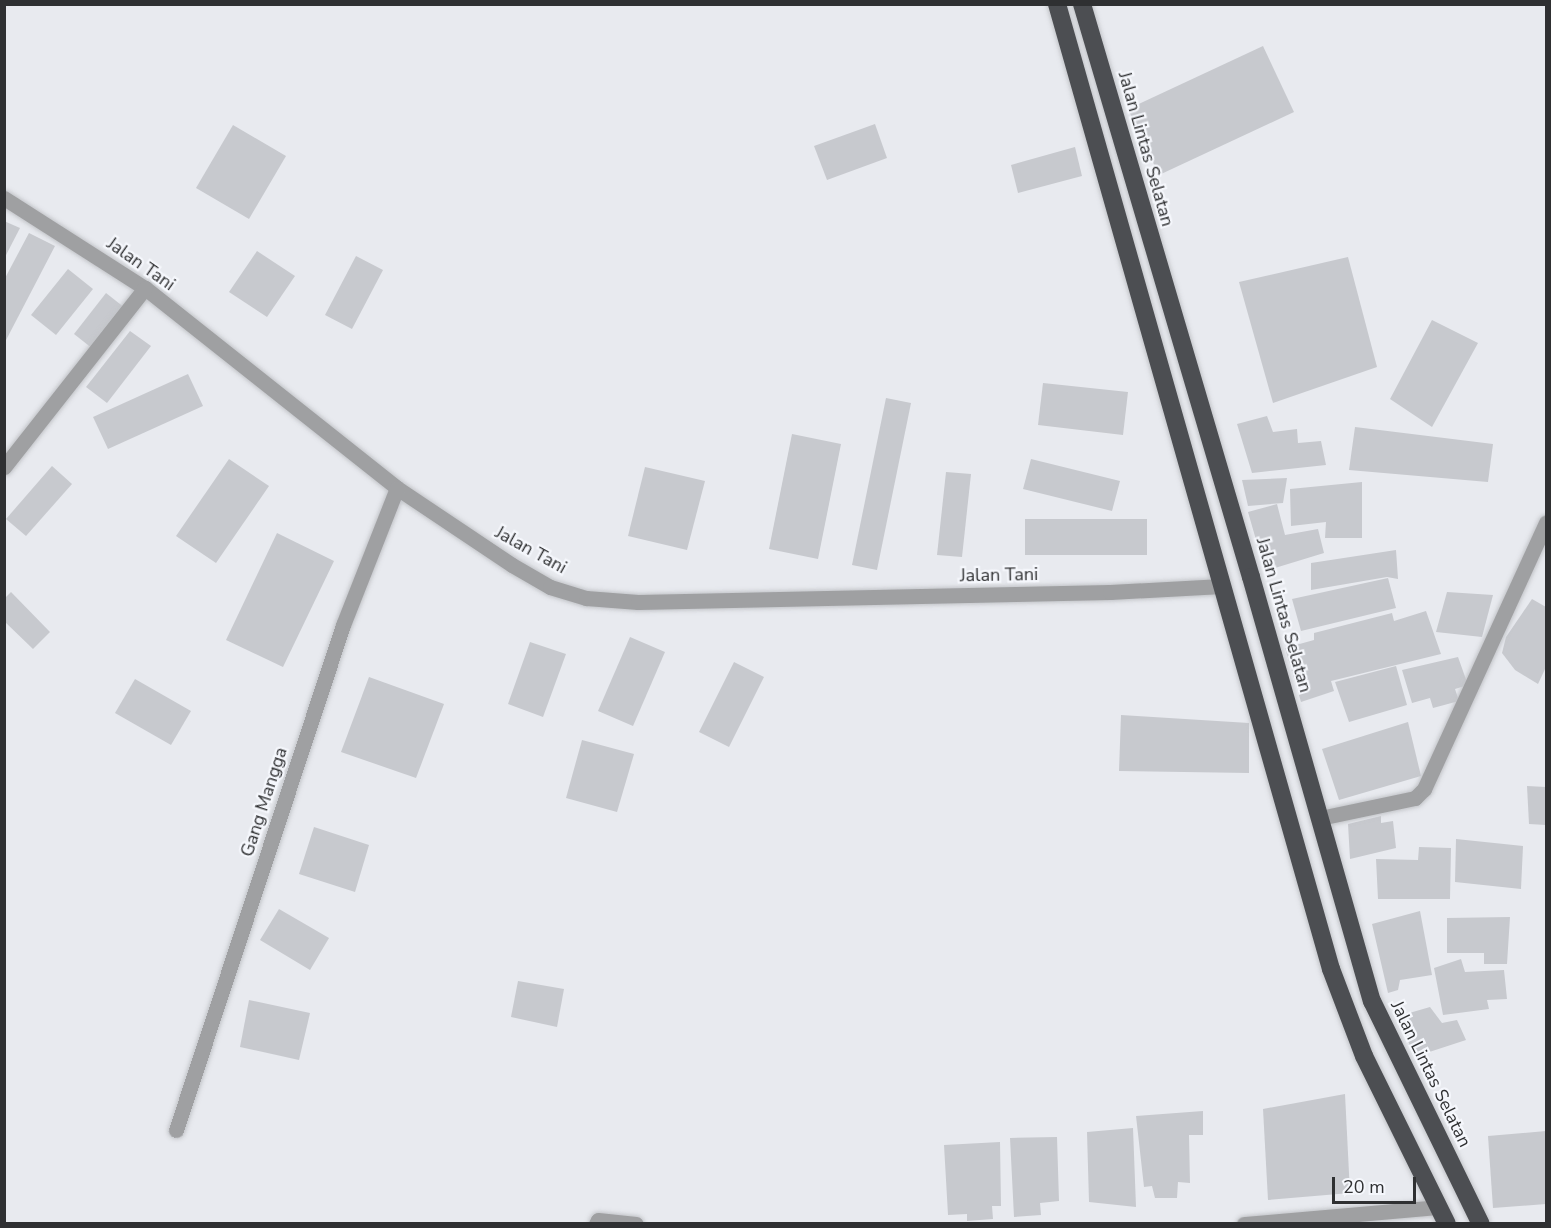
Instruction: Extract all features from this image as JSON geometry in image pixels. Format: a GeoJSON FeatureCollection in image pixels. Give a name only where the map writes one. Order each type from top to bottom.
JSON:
{"type":"FeatureCollection","features":[{"type":"Feature","properties":{"kind":"highway"},"geometry":{"type":"LineString","coordinates":[[1057,4],[1331,969],[1364,1056],[1447,1224]]}},
{"type":"Feature","properties":{"kind":"highway","name":"Jalan Lintas Selatan"},"geometry":{"type":"LineString","coordinates":[[1082,4],[1372,1001],[1481,1224]]}},
{"type":"Feature","properties":{"kind":"street","name":"Jalan Tani"},"geometry":{"type":"LineString","coordinates":[[4,198],[145,288],[397,488],[512,565],[550,587],[586,598],[638,602],[1110,592],[1222,586]]}},
{"type":"Feature","properties":{"kind":"street"},"geometry":{"type":"LineString","coordinates":[[4,468],[145,288]]}},
{"type":"Feature","properties":{"kind":"street","name":"Gang Mangga"},"geometry":{"type":"LineString","coordinates":[[176,1130],[343,626],[397,488]]}},
{"type":"Feature","properties":{"kind":"street"},"geometry":{"type":"LineString","coordinates":[[1320,818],[1415,798],[1424,789],[1546,523]]}},
{"type":"Feature","properties":{"kind":"street"},"geometry":{"type":"LineString","coordinates":[[1244,1224],[1438,1207]]}},
{"type":"Feature","properties":{"kind":"street"},"geometry":{"type":"LineString","coordinates":[[596,1224],[598,1220],[636,1224]]}},
{"type":"Feature","properties":{"kind":"building"},"geometry":{"type":"Polygon","coordinates":[[[1263,46],[1294,112],[1159,175],[1128,109],[1263,46]]]}},
{"type":"Feature","properties":{"kind":"building"},"geometry":{"type":"Polygon","coordinates":[[[875,124],[887,158],[827,180],[814,146],[875,124]]]}},
{"type":"Feature","properties":{"kind":"building"},"geometry":{"type":"Polygon","coordinates":[[[233,125],[286,156],[249,219],[196,188],[233,125]]]}},
{"type":"Feature","properties":{"kind":"building"},"geometry":{"type":"Polygon","coordinates":[[[1075,147],[1082,176],[1018,193],[1011,165],[1075,147]]]}},
{"type":"Feature","properties":{"kind":"building"},"geometry":{"type":"Polygon","coordinates":[[[4,221],[20,228],[4,259],[4,221]]]}},
{"type":"Feature","properties":{"kind":"building"},"geometry":{"type":"Polygon","coordinates":[[[29,233],[55,246],[4,344],[4,280],[29,233]]]}},
{"type":"Feature","properties":{"kind":"building"},"geometry":{"type":"Polygon","coordinates":[[[257,251],[295,276],[267,317],[229,292],[257,251]]]}},
{"type":"Feature","properties":{"kind":"building"},"geometry":{"type":"Polygon","coordinates":[[[356,256],[383,270],[352,329],[325,315],[356,256]]]}},
{"type":"Feature","properties":{"kind":"building"},"geometry":{"type":"Polygon","coordinates":[[[1348,257],[1377,367],[1273,403],[1239,282],[1348,257]]]}},
{"type":"Feature","properties":{"kind":"building"},"geometry":{"type":"Polygon","coordinates":[[[68,269],[93,289],[56,335],[31,315],[68,269]]]}},
{"type":"Feature","properties":{"kind":"building"},"geometry":{"type":"Polygon","coordinates":[[[106,293],[125,308],[93,349],[74,334],[106,293]]]}},
{"type":"Feature","properties":{"kind":"building"},"geometry":{"type":"Polygon","coordinates":[[[1432,320],[1478,343],[1432,427],[1390,399],[1432,320]]]}},
{"type":"Feature","properties":{"kind":"building"},"geometry":{"type":"Polygon","coordinates":[[[130,331],[151,346],[107,403],[86,387],[130,331]]]}},
{"type":"Feature","properties":{"kind":"building"},"geometry":{"type":"Polygon","coordinates":[[[188,374],[203,406],[108,449],[93,417],[188,374]]]}},
{"type":"Feature","properties":{"kind":"building"},"geometry":{"type":"Polygon","coordinates":[[[1043,383],[1128,392],[1123,435],[1038,425],[1043,383]]]}},
{"type":"Feature","properties":{"kind":"building"},"geometry":{"type":"Polygon","coordinates":[[[886,398],[911,403],[877,570],[852,565],[886,398]]]}},
{"type":"Feature","properties":{"kind":"building"},"geometry":{"type":"Polygon","coordinates":[[[1267,416],[1273,432],[1297,429],[1298,443],[1321,441],[1326,465],[1252,473],[1237,424],[1267,416]]]}},
{"type":"Feature","properties":{"kind":"building"},"geometry":{"type":"Polygon","coordinates":[[[1355,427],[1493,444],[1488,482],[1349,470],[1355,427]]]}},
{"type":"Feature","properties":{"kind":"building"},"geometry":{"type":"Polygon","coordinates":[[[792,434],[841,444],[818,559],[769,549],[792,434]]]}},
{"type":"Feature","properties":{"kind":"building"},"geometry":{"type":"Polygon","coordinates":[[[229,459],[269,486],[216,563],[176,536],[229,459]]]}},
{"type":"Feature","properties":{"kind":"building"},"geometry":{"type":"Polygon","coordinates":[[[1031,459],[1120,481],[1112,511],[1023,489],[1031,459]]]}},
{"type":"Feature","properties":{"kind":"building"},"geometry":{"type":"Polygon","coordinates":[[[52,466],[72,484],[26,536],[6,519],[52,466]]]}},
{"type":"Feature","properties":{"kind":"building"},"geometry":{"type":"Polygon","coordinates":[[[645,467],[705,481],[687,550],[628,536],[645,467]]]}},
{"type":"Feature","properties":{"kind":"building"},"geometry":{"type":"Polygon","coordinates":[[[946,472],[971,474],[962,557],[937,555],[946,472]]]}},
{"type":"Feature","properties":{"kind":"building"},"geometry":{"type":"Polygon","coordinates":[[[1287,478],[1283,503],[1248,506],[1242,480],[1287,478]]]}},
{"type":"Feature","properties":{"kind":"building"},"geometry":{"type":"Polygon","coordinates":[[[1362,482],[1362,538],[1325,538],[1326,522],[1291,526],[1290,489],[1362,482]]]}},
{"type":"Feature","properties":{"kind":"building"},"geometry":{"type":"Polygon","coordinates":[[[1277,504],[1285,535],[1318,529],[1324,553],[1265,571],[1248,512],[1277,504]]]}},
{"type":"Feature","properties":{"kind":"building"},"geometry":{"type":"Polygon","coordinates":[[[1025,519],[1147,519],[1147,555],[1025,555],[1025,519]]]}},
{"type":"Feature","properties":{"kind":"building"},"geometry":{"type":"Polygon","coordinates":[[[277,533],[334,561],[283,667],[226,640],[277,533]]]}},
{"type":"Feature","properties":{"kind":"building"},"geometry":{"type":"Polygon","coordinates":[[[1396,550],[1398,579],[1387,577],[1311,590],[1311,563],[1396,550]]]}},
{"type":"Feature","properties":{"kind":"building"},"geometry":{"type":"Polygon","coordinates":[[[1388,578],[1396,608],[1301,631],[1292,599],[1388,578]]]}},
{"type":"Feature","properties":{"kind":"building"},"geometry":{"type":"Polygon","coordinates":[[[11,592],[50,632],[33,649],[4,621],[4,599],[11,592]]]}},
{"type":"Feature","properties":{"kind":"building"},"geometry":{"type":"Polygon","coordinates":[[[1447,592],[1493,595],[1482,637],[1436,632],[1447,592]]]}},
{"type":"Feature","properties":{"kind":"building"},"geometry":{"type":"Polygon","coordinates":[[[1532,599],[1546,607],[1546,667],[1538,684],[1515,670],[1502,653],[1506,637],[1532,599]]]}},
{"type":"Feature","properties":{"kind":"building"},"geometry":{"type":"Polygon","coordinates":[[[1426,611],[1441,654],[1331,681],[1334,691],[1301,702],[1285,648],[1314,640],[1314,633],[1392,613],[1394,621],[1426,611]]]}},
{"type":"Feature","properties":{"kind":"building"},"geometry":{"type":"Polygon","coordinates":[[[630,637],[665,652],[633,726],[598,711],[630,637]]]}},
{"type":"Feature","properties":{"kind":"building"},"geometry":{"type":"Polygon","coordinates":[[[530,642],[566,654],[543,717],[508,704],[530,642]]]}},
{"type":"Feature","properties":{"kind":"building"},"geometry":{"type":"Polygon","coordinates":[[[1458,657],[1468,685],[1455,689],[1459,701],[1433,708],[1430,698],[1412,703],[1402,670],[1458,657]]]}},
{"type":"Feature","properties":{"kind":"building"},"geometry":{"type":"Polygon","coordinates":[[[734,662],[764,677],[729,747],[699,732],[734,662]]]}},
{"type":"Feature","properties":{"kind":"building"},"geometry":{"type":"Polygon","coordinates":[[[1396,666],[1407,705],[1349,722],[1335,682],[1396,666]]]}},
{"type":"Feature","properties":{"kind":"building"},"geometry":{"type":"Polygon","coordinates":[[[369,677],[444,704],[416,778],[341,752],[369,677]]]}},
{"type":"Feature","properties":{"kind":"building"},"geometry":{"type":"Polygon","coordinates":[[[135,679],[191,711],[171,745],[115,713],[135,679]]]}},
{"type":"Feature","properties":{"kind":"building"},"geometry":{"type":"Polygon","coordinates":[[[1121,715],[1249,723],[1249,773],[1119,771],[1121,715]]]}},
{"type":"Feature","properties":{"kind":"building"},"geometry":{"type":"Polygon","coordinates":[[[1408,722],[1421,776],[1339,800],[1322,749],[1408,722]]]}},
{"type":"Feature","properties":{"kind":"building"},"geometry":{"type":"Polygon","coordinates":[[[582,740],[634,754],[617,812],[566,798],[582,740]]]}},
{"type":"Feature","properties":{"kind":"building"},"geometry":{"type":"Polygon","coordinates":[[[1527,786],[1546,787],[1546,825],[1529,824],[1527,786]]]}},
{"type":"Feature","properties":{"kind":"building"},"geometry":{"type":"Polygon","coordinates":[[[1381,816],[1381,823],[1393,821],[1396,848],[1350,859],[1348,824],[1381,816]]]}},
{"type":"Feature","properties":{"kind":"building"},"geometry":{"type":"Polygon","coordinates":[[[314,827],[369,845],[355,892],[299,874],[314,827]]]}},
{"type":"Feature","properties":{"kind":"building"},"geometry":{"type":"Polygon","coordinates":[[[1456,839],[1523,846],[1521,889],[1455,882],[1456,839]]]}},
{"type":"Feature","properties":{"kind":"building"},"geometry":{"type":"Polygon","coordinates":[[[1419,847],[1451,848],[1450,899],[1378,899],[1376,859],[1418,860],[1419,847]]]}},
{"type":"Feature","properties":{"kind":"building"},"geometry":{"type":"Polygon","coordinates":[[[279,909],[329,938],[310,970],[260,940],[279,909]]]}},
{"type":"Feature","properties":{"kind":"building"},"geometry":{"type":"Polygon","coordinates":[[[1420,911],[1432,975],[1400,980],[1398,990],[1388,993],[1372,924],[1420,911]]]}},
{"type":"Feature","properties":{"kind":"building"},"geometry":{"type":"Polygon","coordinates":[[[1510,917],[1507,964],[1484,964],[1484,953],[1447,953],[1447,918],[1510,917]]]}},
{"type":"Feature","properties":{"kind":"building"},"geometry":{"type":"Polygon","coordinates":[[[1461,959],[1465,972],[1504,970],[1507,999],[1487,1000],[1489,1009],[1443,1015],[1434,968],[1461,959]]]}},
{"type":"Feature","properties":{"kind":"building"},"geometry":{"type":"Polygon","coordinates":[[[518,981],[564,989],[557,1027],[511,1017],[518,981]]]}},
{"type":"Feature","properties":{"kind":"building"},"geometry":{"type":"Polygon","coordinates":[[[249,1000],[310,1013],[299,1060],[240,1047],[249,1000]]]}},
{"type":"Feature","properties":{"kind":"building"},"geometry":{"type":"Polygon","coordinates":[[[1430,1007],[1442,1023],[1457,1020],[1466,1040],[1414,1057],[1399,1016],[1430,1007]]]}},
{"type":"Feature","properties":{"kind":"building"},"geometry":{"type":"Polygon","coordinates":[[[1345,1094],[1350,1193],[1268,1200],[1263,1109],[1345,1094]]]}},
{"type":"Feature","properties":{"kind":"building"},"geometry":{"type":"Polygon","coordinates":[[[1203,1111],[1203,1135],[1189,1135],[1190,1183],[1178,1182],[1177,1198],[1155,1198],[1152,1186],[1144,1187],[1136,1116],[1203,1111]]]}},
{"type":"Feature","properties":{"kind":"building"},"geometry":{"type":"Polygon","coordinates":[[[1133,1128],[1136,1207],[1089,1202],[1087,1132],[1133,1128]]]}},
{"type":"Feature","properties":{"kind":"building"},"geometry":{"type":"Polygon","coordinates":[[[1546,1131],[1546,1204],[1493,1208],[1488,1136],[1546,1131]]]}},
{"type":"Feature","properties":{"kind":"building"},"geometry":{"type":"Polygon","coordinates":[[[1057,1137],[1059,1201],[1040,1203],[1041,1215],[1014,1217],[1010,1138],[1057,1137]]]}},
{"type":"Feature","properties":{"kind":"building"},"geometry":{"type":"Polygon","coordinates":[[[1000,1142],[1001,1206],[992,1206],[993,1219],[967,1221],[967,1214],[948,1215],[944,1145],[1000,1142]]]}}]}
